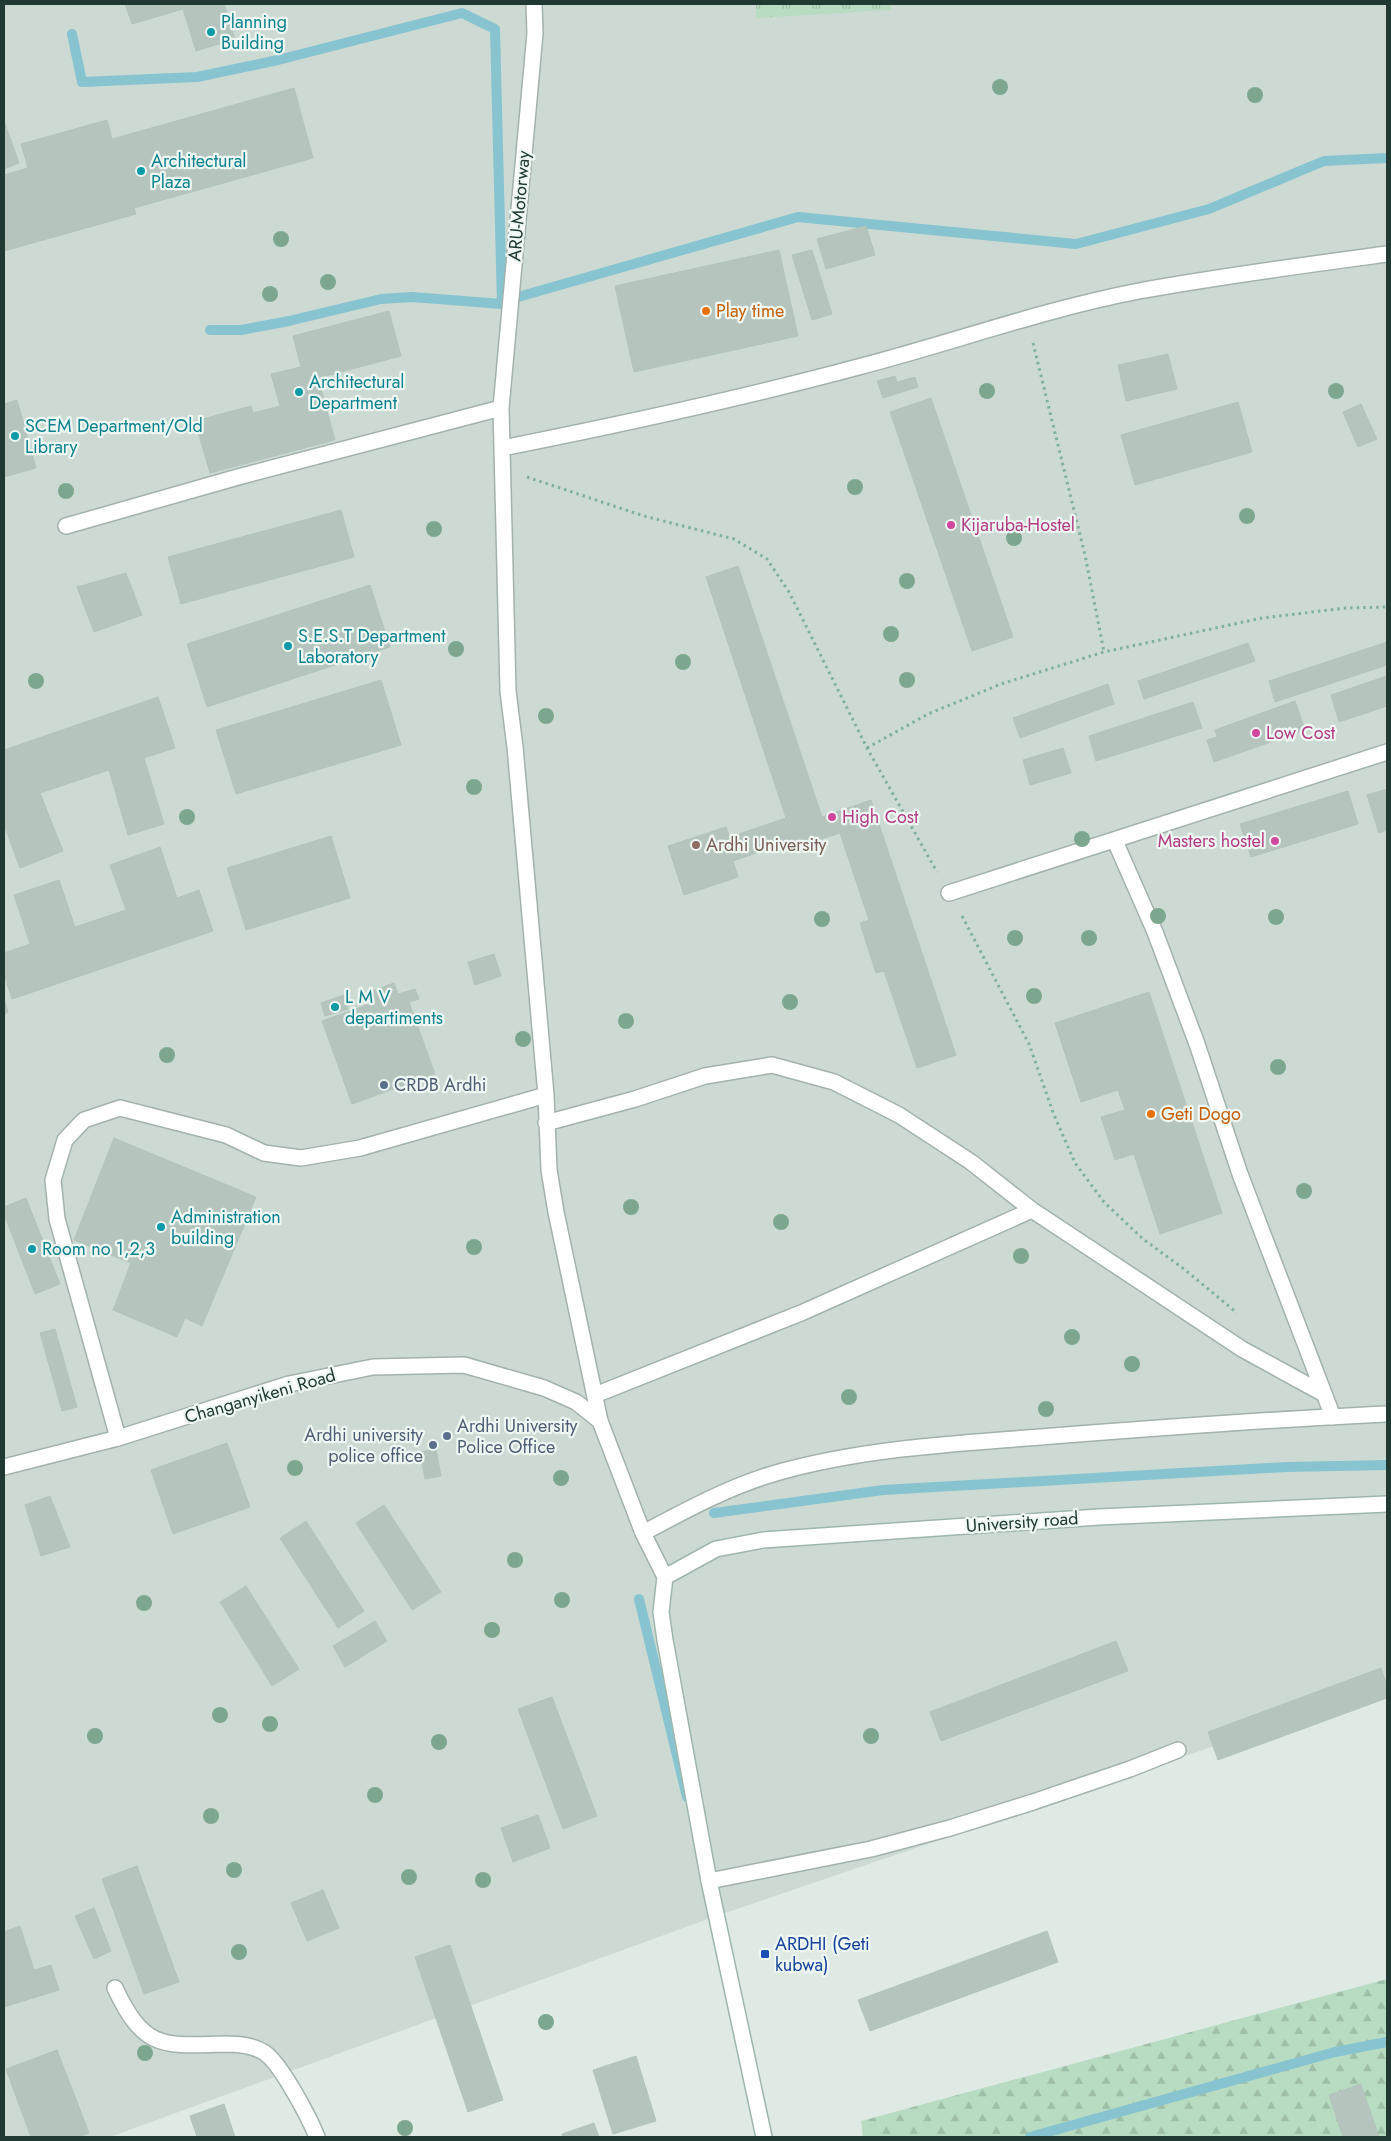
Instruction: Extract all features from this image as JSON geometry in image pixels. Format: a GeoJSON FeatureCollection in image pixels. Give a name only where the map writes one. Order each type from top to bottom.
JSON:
{"type":"FeatureCollection","features":[{"type":"Feature","properties":{"kind":"street","name":"ARU-Motorway"},"geometry":{"type":"LineString","coordinates":[[534,4],[535,32],[501,408],[508,691],[515,747],[546,1095],[549,1170],[556,1212],[600,1421],[643,1533],[665,1576]]}},
{"type":"Feature","properties":{"kind":"street"},"geometry":{"type":"LineString","coordinates":[[502,448],[661,416],[816,379],[938,346],[1026,318],[1138,292],[1387,254]]}},
{"type":"Feature","properties":{"kind":"street"},"geometry":{"type":"LineString","coordinates":[[66,526],[248,475],[501,408]]}},
{"type":"Feature","properties":{"kind":"street"},"geometry":{"type":"LineString","coordinates":[[949,893],[1387,752]]}},
{"type":"Feature","properties":{"kind":"street"},"geometry":{"type":"LineString","coordinates":[[1115,841],[1155,932],[1240,1174],[1333,1417]]}},
{"type":"Feature","properties":{"kind":"street"},"geometry":{"type":"LineString","coordinates":[[546,1123],[635,1099],[705,1076],[772,1065],[834,1082],[899,1115],[971,1162],[1032,1210],[1242,1349],[1324,1394]]}},
{"type":"Feature","properties":{"kind":"street"},"geometry":{"type":"LineString","coordinates":[[118,1438],[57,1219],[53,1180],[65,1140],[84,1120],[120,1108],[226,1136],[264,1153],[301,1158],[360,1148],[546,1095]]}},
{"type":"Feature","properties":{"kind":"street"},"geometry":{"type":"LineString","coordinates":[[594,1395],[801,1313],[1032,1210]]}},
{"type":"Feature","properties":{"kind":"street","name":"Changanyikeni Road"},"geometry":{"type":"LineString","coordinates":[[4,1467],[118,1438],[289,1384],[374,1367],[464,1365],[544,1388],[576,1402],[600,1421]]}},
{"type":"Feature","properties":{"kind":"street"},"geometry":{"type":"LineString","coordinates":[[643,1533],[700,1503],[782,1471],[887,1450],[1387,1414]]}},
{"type":"Feature","properties":{"kind":"street","name":"University road"},"geometry":{"type":"LineString","coordinates":[[665,1576],[716,1549],[763,1540],[1099,1517],[1387,1504]]}},
{"type":"Feature","properties":{"kind":"street"},"geometry":{"type":"LineString","coordinates":[[665,1576],[661,1612],[665,1640],[709,1881],[764,2137]]}},
{"type":"Feature","properties":{"kind":"street"},"geometry":{"type":"LineString","coordinates":[[709,1881],[871,1849],[950,1828],[1050,1796],[1178,1750]]}},
{"type":"Feature","properties":{"kind":"street"},"geometry":{"type":"LineString","coordinates":[[115,1988],[127,2014],[150,2037],[174,2045],[242,2044],[266,2054],[282,2073],[317,2137]]}},
{"type":"Feature","properties":{"kind":"path"},"geometry":{"type":"LineString","coordinates":[[1026,318],[1085,555],[1104,652]]}},
{"type":"Feature","properties":{"kind":"path"},"geometry":{"type":"LineString","coordinates":[[503,468],[644,516],[734,539],[767,559],[789,592],[867,748],[949,893],[1029,1044],[1054,1115],[1075,1163],[1104,1202],[1136,1233],[1243,1318]]}},
{"type":"Feature","properties":{"kind":"path"},"geometry":{"type":"LineString","coordinates":[[867,748],[937,710],[1001,684],[1104,652],[1262,618],[1346,608],[1387,607]]}},
{"type":"Feature","properties":{"kind":"shaded area","name":"Ardhi University"},"geometry":{"type":"Polygon","coordinates":[[[4,4],[1387,4],[1387,1687],[708,1919],[110,2137],[4,2137],[4,4]]]}},
{"type":"Feature","properties":{"kind":"green space"},"geometry":{"type":"Polygon","coordinates":[[[756,4],[891,4],[891,10],[756,18],[756,4]]]}},
{"type":"Feature","properties":{"kind":"green space"},"geometry":{"type":"Polygon","coordinates":[[[1387,1979],[1387,2137],[863,2137],[861,2121],[1387,1979]]]}},
{"type":"Feature","properties":{"kind":"building","name":"Planning Building"},"geometry":{"type":"Polygon","coordinates":[[[125,4],[224,4],[235,39],[196,51],[183,9],[132,24],[125,4]]]}},
{"type":"Feature","properties":{"kind":"building","name":"Architectural Plaza"},"geometry":{"type":"Polygon","coordinates":[[[294,88],[313,158],[134,208],[136,214],[4,251],[4,175],[28,168],[21,144],[107,120],[112,139],[294,88]]]}},
{"type":"Feature","properties":{"kind":"building"},"geometry":{"type":"Polygon","coordinates":[[[4,121],[19,163],[4,169],[4,121]]]}},
{"type":"Feature","properties":{"kind":"building"},"geometry":{"type":"Polygon","coordinates":[[[866,226],[875,255],[826,269],[817,239],[866,226]]]}},
{"type":"Feature","properties":{"kind":"building","name":"Play time"},"geometry":{"type":"Polygon","coordinates":[[[779,250],[798,336],[634,372],[615,286],[779,250]]]}},
{"type":"Feature","properties":{"kind":"building"},"geometry":{"type":"Polygon","coordinates":[[[812,250],[832,314],[812,320],[792,255],[812,250]]]}},
{"type":"Feature","properties":{"kind":"building","name":"Architectural Department"},"geometry":{"type":"Polygon","coordinates":[[[389,311],[401,356],[318,378],[335,440],[210,473],[195,421],[251,406],[253,413],[280,406],[271,374],[301,367],[293,336],[389,311]]]}},
{"type":"Feature","properties":{"kind":"building"},"geometry":{"type":"Polygon","coordinates":[[[1168,354],[1177,389],[1126,401],[1118,365],[1168,354]]]}},
{"type":"Feature","properties":{"kind":"building"},"geometry":{"type":"Polygon","coordinates":[[[895,376],[897,382],[915,377],[918,387],[883,398],[877,381],[895,376]]]}},
{"type":"Feature","properties":{"kind":"building","name":"Kijaruba-Hostel"},"geometry":{"type":"Polygon","coordinates":[[[931,398],[1013,637],[972,651],[890,412],[931,398]]]}},
{"type":"Feature","properties":{"kind":"building","name":"SCEM Department/Old Library"},"geometry":{"type":"Polygon","coordinates":[[[17,400],[36,468],[4,477],[4,404],[17,400]]]}},
{"type":"Feature","properties":{"kind":"building"},"geometry":{"type":"Polygon","coordinates":[[[1238,402],[1252,452],[1135,485],[1121,435],[1238,402]]]}},
{"type":"Feature","properties":{"kind":"building"},"geometry":{"type":"Polygon","coordinates":[[[1361,404],[1377,439],[1358,447],[1343,412],[1361,404]]]}},
{"type":"Feature","properties":{"kind":"building","name":"S.E.S.T Department Laboratory"},"geometry":{"type":"Polygon","coordinates":[[[341,510],[354,557],[181,604],[168,557],[341,510]]]}},
{"type":"Feature","properties":{"kind":"building","name":"High Cost"},"geometry":{"type":"Polygon","coordinates":[[[738,566],[822,817],[871,800],[956,1055],[917,1068],[884,971],[876,973],[860,923],[869,920],[840,833],[793,848],[791,841],[733,861],[738,877],[684,895],[668,846],[726,827],[730,837],[786,818],[706,577],[738,566]]]}},
{"type":"Feature","properties":{"kind":"building"},"geometry":{"type":"Polygon","coordinates":[[[126,573],[142,615],[94,632],[77,587],[126,573]]]}},
{"type":"Feature","properties":{"kind":"building","name":"S.E.S.T Department Laboratory"},"geometry":{"type":"Polygon","coordinates":[[[370,585],[390,647],[207,707],[187,644],[370,585]]]}},
{"type":"Feature","properties":{"kind":"building"},"geometry":{"type":"Polygon","coordinates":[[[1387,642],[1387,665],[1275,702],[1269,681],[1387,642]]]}},
{"type":"Feature","properties":{"kind":"building"},"geometry":{"type":"Polygon","coordinates":[[[1248,643],[1255,661],[1144,699],[1138,681],[1248,643]]]}},
{"type":"Feature","properties":{"kind":"building"},"geometry":{"type":"Polygon","coordinates":[[[1387,676],[1387,706],[1339,722],[1331,695],[1387,676]]]}},
{"type":"Feature","properties":{"kind":"building","name":"S.E.S.T Department Laboratory"},"geometry":{"type":"Polygon","coordinates":[[[381,680],[401,745],[236,794],[216,730],[381,680]]]}},
{"type":"Feature","properties":{"kind":"building"},"geometry":{"type":"Polygon","coordinates":[[[1108,684],[1114,704],[1020,738],[1013,718],[1108,684]]]}},
{"type":"Feature","properties":{"kind":"building"},"geometry":{"type":"Polygon","coordinates":[[[158,697],[175,748],[144,758],[164,824],[128,835],[109,770],[40,793],[63,851],[20,868],[4,825],[4,750],[158,697]]]}},
{"type":"Feature","properties":{"kind":"building","name":"Low Cost"},"geometry":{"type":"Polygon","coordinates":[[[1295,701],[1305,730],[1214,762],[1207,740],[1217,737],[1215,730],[1295,701]]]}},
{"type":"Feature","properties":{"kind":"building"},"geometry":{"type":"Polygon","coordinates":[[[1193,702],[1202,728],[1096,761],[1089,736],[1193,702]]]}},
{"type":"Feature","properties":{"kind":"building"},"geometry":{"type":"Polygon","coordinates":[[[1063,748],[1071,773],[1030,785],[1023,760],[1063,748]]]}},
{"type":"Feature","properties":{"kind":"building"},"geometry":{"type":"Polygon","coordinates":[[[1387,789],[1387,830],[1379,833],[1367,795],[1387,789]]]}},
{"type":"Feature","properties":{"kind":"building","name":"Masters hostel"},"geometry":{"type":"Polygon","coordinates":[[[1348,791],[1358,824],[1251,857],[1240,824],[1348,791]]]}},
{"type":"Feature","properties":{"kind":"building"},"geometry":{"type":"Polygon","coordinates":[[[331,836],[350,898],[246,930],[227,868],[331,836]]]}},
{"type":"Feature","properties":{"kind":"building"},"geometry":{"type":"Polygon","coordinates":[[[160,847],[177,898],[199,890],[213,931],[12,999],[4,974],[4,953],[30,944],[14,895],[59,880],[75,927],[126,910],[110,865],[160,847]]]}},
{"type":"Feature","properties":{"kind":"building"},"geometry":{"type":"Polygon","coordinates":[[[494,954],[501,976],[475,985],[468,962],[494,954]]]}},
{"type":"Feature","properties":{"kind":"building"},"geometry":{"type":"Polygon","coordinates":[[[394,983],[398,994],[415,989],[419,999],[409,1002],[435,1074],[352,1104],[322,1021],[375,1002],[372,991],[394,983]]]}},
{"type":"Feature","properties":{"kind":"building","name":"Geti Dogo"},"geometry":{"type":"Polygon","coordinates":[[[1149,992],[1222,1213],[1160,1234],[1134,1154],[1115,1160],[1101,1117],[1125,1110],[1118,1090],[1081,1102],[1055,1023],[1149,992]]]}},
{"type":"Feature","properties":{"kind":"building","name":"L M V departiments"},"geometry":{"type":"Polygon","coordinates":[[[344,995],[348,1009],[325,1016],[321,1003],[344,995]]]}},
{"type":"Feature","properties":{"kind":"building"},"geometry":{"type":"Polygon","coordinates":[[[4,998],[8,1012],[4,1014],[4,998]]]}},
{"type":"Feature","properties":{"kind":"building","name":"Administration building"},"geometry":{"type":"Polygon","coordinates":[[[114,1138],[256,1197],[202,1326],[185,1318],[177,1337],[113,1310],[131,1263],[74,1240],[114,1138]]]}},
{"type":"Feature","properties":{"kind":"building","name":"Room no 1,2,3"},"geometry":{"type":"Polygon","coordinates":[[[26,1198],[60,1284],[35,1294],[4,1214],[4,1207],[26,1198]]]}},
{"type":"Feature","properties":{"kind":"building"},"geometry":{"type":"Polygon","coordinates":[[[55,1329],[77,1407],[62,1411],[40,1333],[55,1329]]]}},
{"type":"Feature","properties":{"kind":"building"},"geometry":{"type":"Polygon","coordinates":[[[227,1443],[250,1507],[173,1534],[151,1470],[227,1443]]]}},
{"type":"Feature","properties":{"kind":"building"},"geometry":{"type":"Polygon","coordinates":[[[436,1449],[441,1476],[425,1479],[420,1452],[436,1449]]]}},
{"type":"Feature","properties":{"kind":"building"},"geometry":{"type":"Polygon","coordinates":[[[50,1496],[70,1547],[41,1556],[25,1505],[50,1496]]]}},
{"type":"Feature","properties":{"kind":"building"},"geometry":{"type":"Polygon","coordinates":[[[384,1505],[441,1592],[412,1610],[356,1523],[384,1505]]]}},
{"type":"Feature","properties":{"kind":"building"},"geometry":{"type":"Polygon","coordinates":[[[306,1521],[364,1611],[338,1628],[280,1538],[306,1521]]]}},
{"type":"Feature","properties":{"kind":"building"},"geometry":{"type":"Polygon","coordinates":[[[246,1586],[299,1669],[272,1686],[220,1602],[246,1586]]]}},
{"type":"Feature","properties":{"kind":"building"},"geometry":{"type":"Polygon","coordinates":[[[375,1621],[387,1641],[345,1667],[333,1646],[375,1621]]]}},
{"type":"Feature","properties":{"kind":"building"},"geometry":{"type":"Polygon","coordinates":[[[1116,1641],[1128,1671],[941,1741],[930,1712],[1116,1641]]]}},
{"type":"Feature","properties":{"kind":"building"},"geometry":{"type":"Polygon","coordinates":[[[1381,1668],[1387,1686],[1387,1698],[1218,1760],[1208,1732],[1381,1668]]]}},
{"type":"Feature","properties":{"kind":"building"},"geometry":{"type":"Polygon","coordinates":[[[552,1697],[597,1816],[563,1829],[518,1709],[552,1697]]]}},
{"type":"Feature","properties":{"kind":"building"},"geometry":{"type":"Polygon","coordinates":[[[538,1815],[550,1848],[513,1862],[501,1828],[538,1815]]]}},
{"type":"Feature","properties":{"kind":"building"},"geometry":{"type":"Polygon","coordinates":[[[137,1866],[179,1982],[144,1994],[102,1879],[137,1866]]]}},
{"type":"Feature","properties":{"kind":"building"},"geometry":{"type":"Polygon","coordinates":[[[323,1890],[339,1928],[307,1941],[291,1903],[323,1890]]]}},
{"type":"Feature","properties":{"kind":"building"},"geometry":{"type":"Polygon","coordinates":[[[94,1908],[111,1951],[94,1959],[75,1916],[94,1908]]]}},
{"type":"Feature","properties":{"kind":"building"},"geometry":{"type":"Polygon","coordinates":[[[20,1926],[34,1970],[51,1965],[59,1990],[4,2007],[4,1932],[20,1926]]]}},
{"type":"Feature","properties":{"kind":"building"},"geometry":{"type":"Polygon","coordinates":[[[1047,1931],[1058,1962],[870,2031],[858,2000],[1047,1931]]]}},
{"type":"Feature","properties":{"kind":"building"},"geometry":{"type":"Polygon","coordinates":[[[450,1945],[503,2100],[468,2112],[415,1957],[450,1945]]]}},
{"type":"Feature","properties":{"kind":"building"},"geometry":{"type":"Polygon","coordinates":[[[57,2050],[89,2133],[78,2137],[31,2137],[6,2069],[57,2050]]]}},
{"type":"Feature","properties":{"kind":"building"},"geometry":{"type":"Polygon","coordinates":[[[636,2056],[656,2121],[613,2134],[593,2070],[636,2056]]]}},
{"type":"Feature","properties":{"kind":"building"},"geometry":{"type":"Polygon","coordinates":[[[1361,2084],[1379,2137],[1343,2137],[1329,2095],[1361,2084]]]}},
{"type":"Feature","properties":{"kind":"building"},"geometry":{"type":"Polygon","coordinates":[[[224,2104],[235,2137],[197,2137],[190,2116],[224,2104]]]}},
{"type":"Feature","properties":{"kind":"building"},"geometry":{"type":"Polygon","coordinates":[[[594,2123],[599,2137],[563,2137],[562,2134],[594,2123]]]}},
{"type":"Feature","properties":{"kind":"waterway"},"geometry":{"type":"LineString","coordinates":[[72,34],[82,82],[197,77],[278,60],[462,13],[495,29],[502,304],[412,297],[381,299],[289,321],[241,330],[210,330]]}},
{"type":"Feature","properties":{"kind":"waterway"},"geometry":{"type":"LineString","coordinates":[[511,299],[798,217],[1076,244],[1209,209],[1324,161],[1387,158]]}},
{"type":"Feature","properties":{"kind":"waterway"},"geometry":{"type":"LineString","coordinates":[[714,1513],[883,1490],[1287,1467],[1387,1465]]}},
{"type":"Feature","properties":{"kind":"waterway"},"geometry":{"type":"LineString","coordinates":[[639,1599],[687,1797]]}},
{"type":"Feature","properties":{"kind":"waterway"},"geometry":{"type":"LineString","coordinates":[[1030,2137],[1335,2052],[1387,2042]]}},
{"type":"Feature","properties":{"kind":"place","name":"Planning Building"},"geometry":{"type":"Point","coordinates":[211,32]}},
{"type":"Feature","properties":{"kind":"place","name":"Architectural Plaza"},"geometry":{"type":"Point","coordinates":[141,171]}},
{"type":"Feature","properties":{"kind":"place","name":"Play time"},"geometry":{"type":"Point","coordinates":[706,311]}},
{"type":"Feature","properties":{"kind":"place","name":"Architectural Department"},"geometry":{"type":"Point","coordinates":[299,392]}},
{"type":"Feature","properties":{"kind":"place","name":"SCEM Department/Old Library"},"geometry":{"type":"Point","coordinates":[15,436]}},
{"type":"Feature","properties":{"kind":"place","name":"Kijaruba-Hostel"},"geometry":{"type":"Point","coordinates":[951,525]}},
{"type":"Feature","properties":{"kind":"place","name":"S.E.S.T Department Laboratory"},"geometry":{"type":"Point","coordinates":[288,646]}},
{"type":"Feature","properties":{"kind":"place","name":"Low Cost"},"geometry":{"type":"Point","coordinates":[1256,733]}},
{"type":"Feature","properties":{"kind":"place","name":"High Cost"},"geometry":{"type":"Point","coordinates":[832,817]}},
{"type":"Feature","properties":{"kind":"place","name":"Masters hostel"},"geometry":{"type":"Point","coordinates":[1275,841]}},
{"type":"Feature","properties":{"kind":"place","name":"Ardhi University"},"geometry":{"type":"Point","coordinates":[696,845]}},
{"type":"Feature","properties":{"kind":"place","name":"L M V departiments"},"geometry":{"type":"Point","coordinates":[335,1007]}},
{"type":"Feature","properties":{"kind":"place","name":"CRDB Ardhi"},"geometry":{"type":"Point","coordinates":[384,1085]}},
{"type":"Feature","properties":{"kind":"place","name":"Geti Dogo"},"geometry":{"type":"Point","coordinates":[1151,1114]}},
{"type":"Feature","properties":{"kind":"place","name":"Administration building"},"geometry":{"type":"Point","coordinates":[161,1227]}},
{"type":"Feature","properties":{"kind":"place","name":"Room no 1,2,3"},"geometry":{"type":"Point","coordinates":[32,1249]}},
{"type":"Feature","properties":{"kind":"place","name":"Ardhi University Police Office"},"geometry":{"type":"Point","coordinates":[447,1436]}},
{"type":"Feature","properties":{"kind":"place","name":"Ardhi university police office"},"geometry":{"type":"Point","coordinates":[433,1445]}},
{"type":"Feature","properties":{"kind":"place","name":"ARDHI (Geti kubwa)"},"geometry":{"type":"Point","coordinates":[765,1954]}}]}
